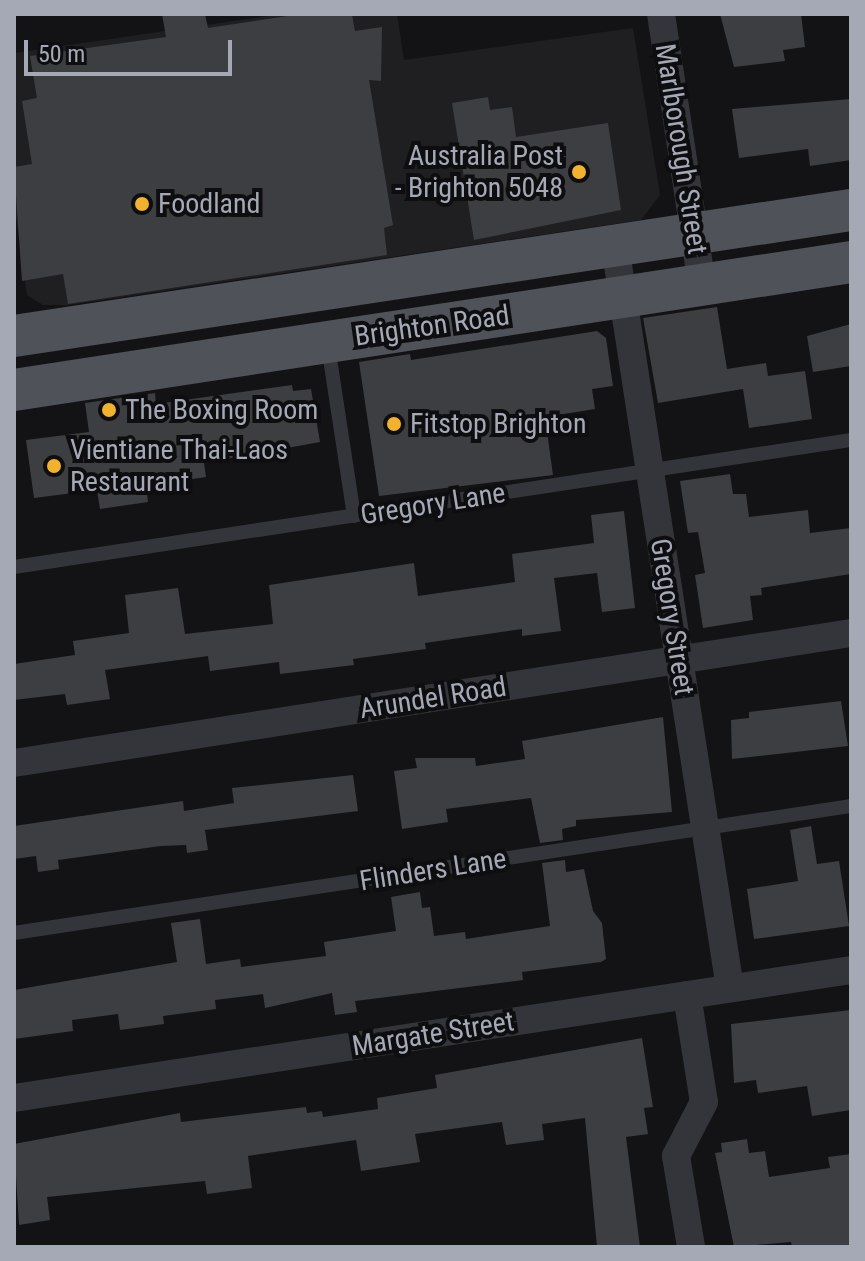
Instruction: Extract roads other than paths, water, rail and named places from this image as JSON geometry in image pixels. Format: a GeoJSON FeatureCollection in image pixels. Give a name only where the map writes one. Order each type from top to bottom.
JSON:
{"type":"FeatureCollection","features":[{"type":"Feature","properties":{"kind":"main road","name":"Brighton Road"},"geometry":{"type":"LineString","coordinates":[[14,336],[851,210]]}},
{"type":"Feature","properties":{"kind":"main road","name":"Brighton Road"},"geometry":{"type":"LineString","coordinates":[[14,390],[851,262]]}},
{"type":"Feature","properties":{"kind":"street","name":"Marlborough Street"},"geometry":{"type":"LineString","coordinates":[[661,14],[702,285]]}},
{"type":"Feature","properties":{"kind":"street","name":"Gregory Street"},"geometry":{"type":"LineString","coordinates":[[615,246],[730,988]]}},
{"type":"Feature","properties":{"kind":"street","name":"Arundel Road"},"geometry":{"type":"LineString","coordinates":[[14,763],[851,633]]}},
{"type":"Feature","properties":{"kind":"street","name":"Margate Street"},"geometry":{"type":"LineString","coordinates":[[14,1098],[851,970]]}},
{"type":"Feature","properties":{"kind":"street"},"geometry":{"type":"LineString","coordinates":[[687,995],[704,1102],[676,1156],[691,1247]]}},
{"type":"Feature","properties":{"kind":"lane"},"geometry":{"type":"LineString","coordinates":[[327,341],[354,516]]}},
{"type":"Feature","properties":{"kind":"lane","name":"Gregory Lane"},"geometry":{"type":"LineString","coordinates":[[14,567],[851,440]]}},
{"type":"Feature","properties":{"kind":"lane","name":"Flinders Lane"},"geometry":{"type":"LineString","coordinates":[[14,933],[851,806]]}},
{"type":"Feature","properties":{"kind":"place","name":"Australia Post - Brighton 5048"},"geometry":{"type":"Point","coordinates":[579,172]}},
{"type":"Feature","properties":{"kind":"place","name":"Foodland"},"geometry":{"type":"Point","coordinates":[142,204]}},
{"type":"Feature","properties":{"kind":"place","name":"The Boxing Room"},"geometry":{"type":"Point","coordinates":[109,410]}},
{"type":"Feature","properties":{"kind":"place","name":"Fitstop Brighton"},"geometry":{"type":"Point","coordinates":[394,424]}},
{"type":"Feature","properties":{"kind":"place","name":"Vientiane Thai-Laos Restaurant"},"geometry":{"type":"Point","coordinates":[54,466]}}]}
